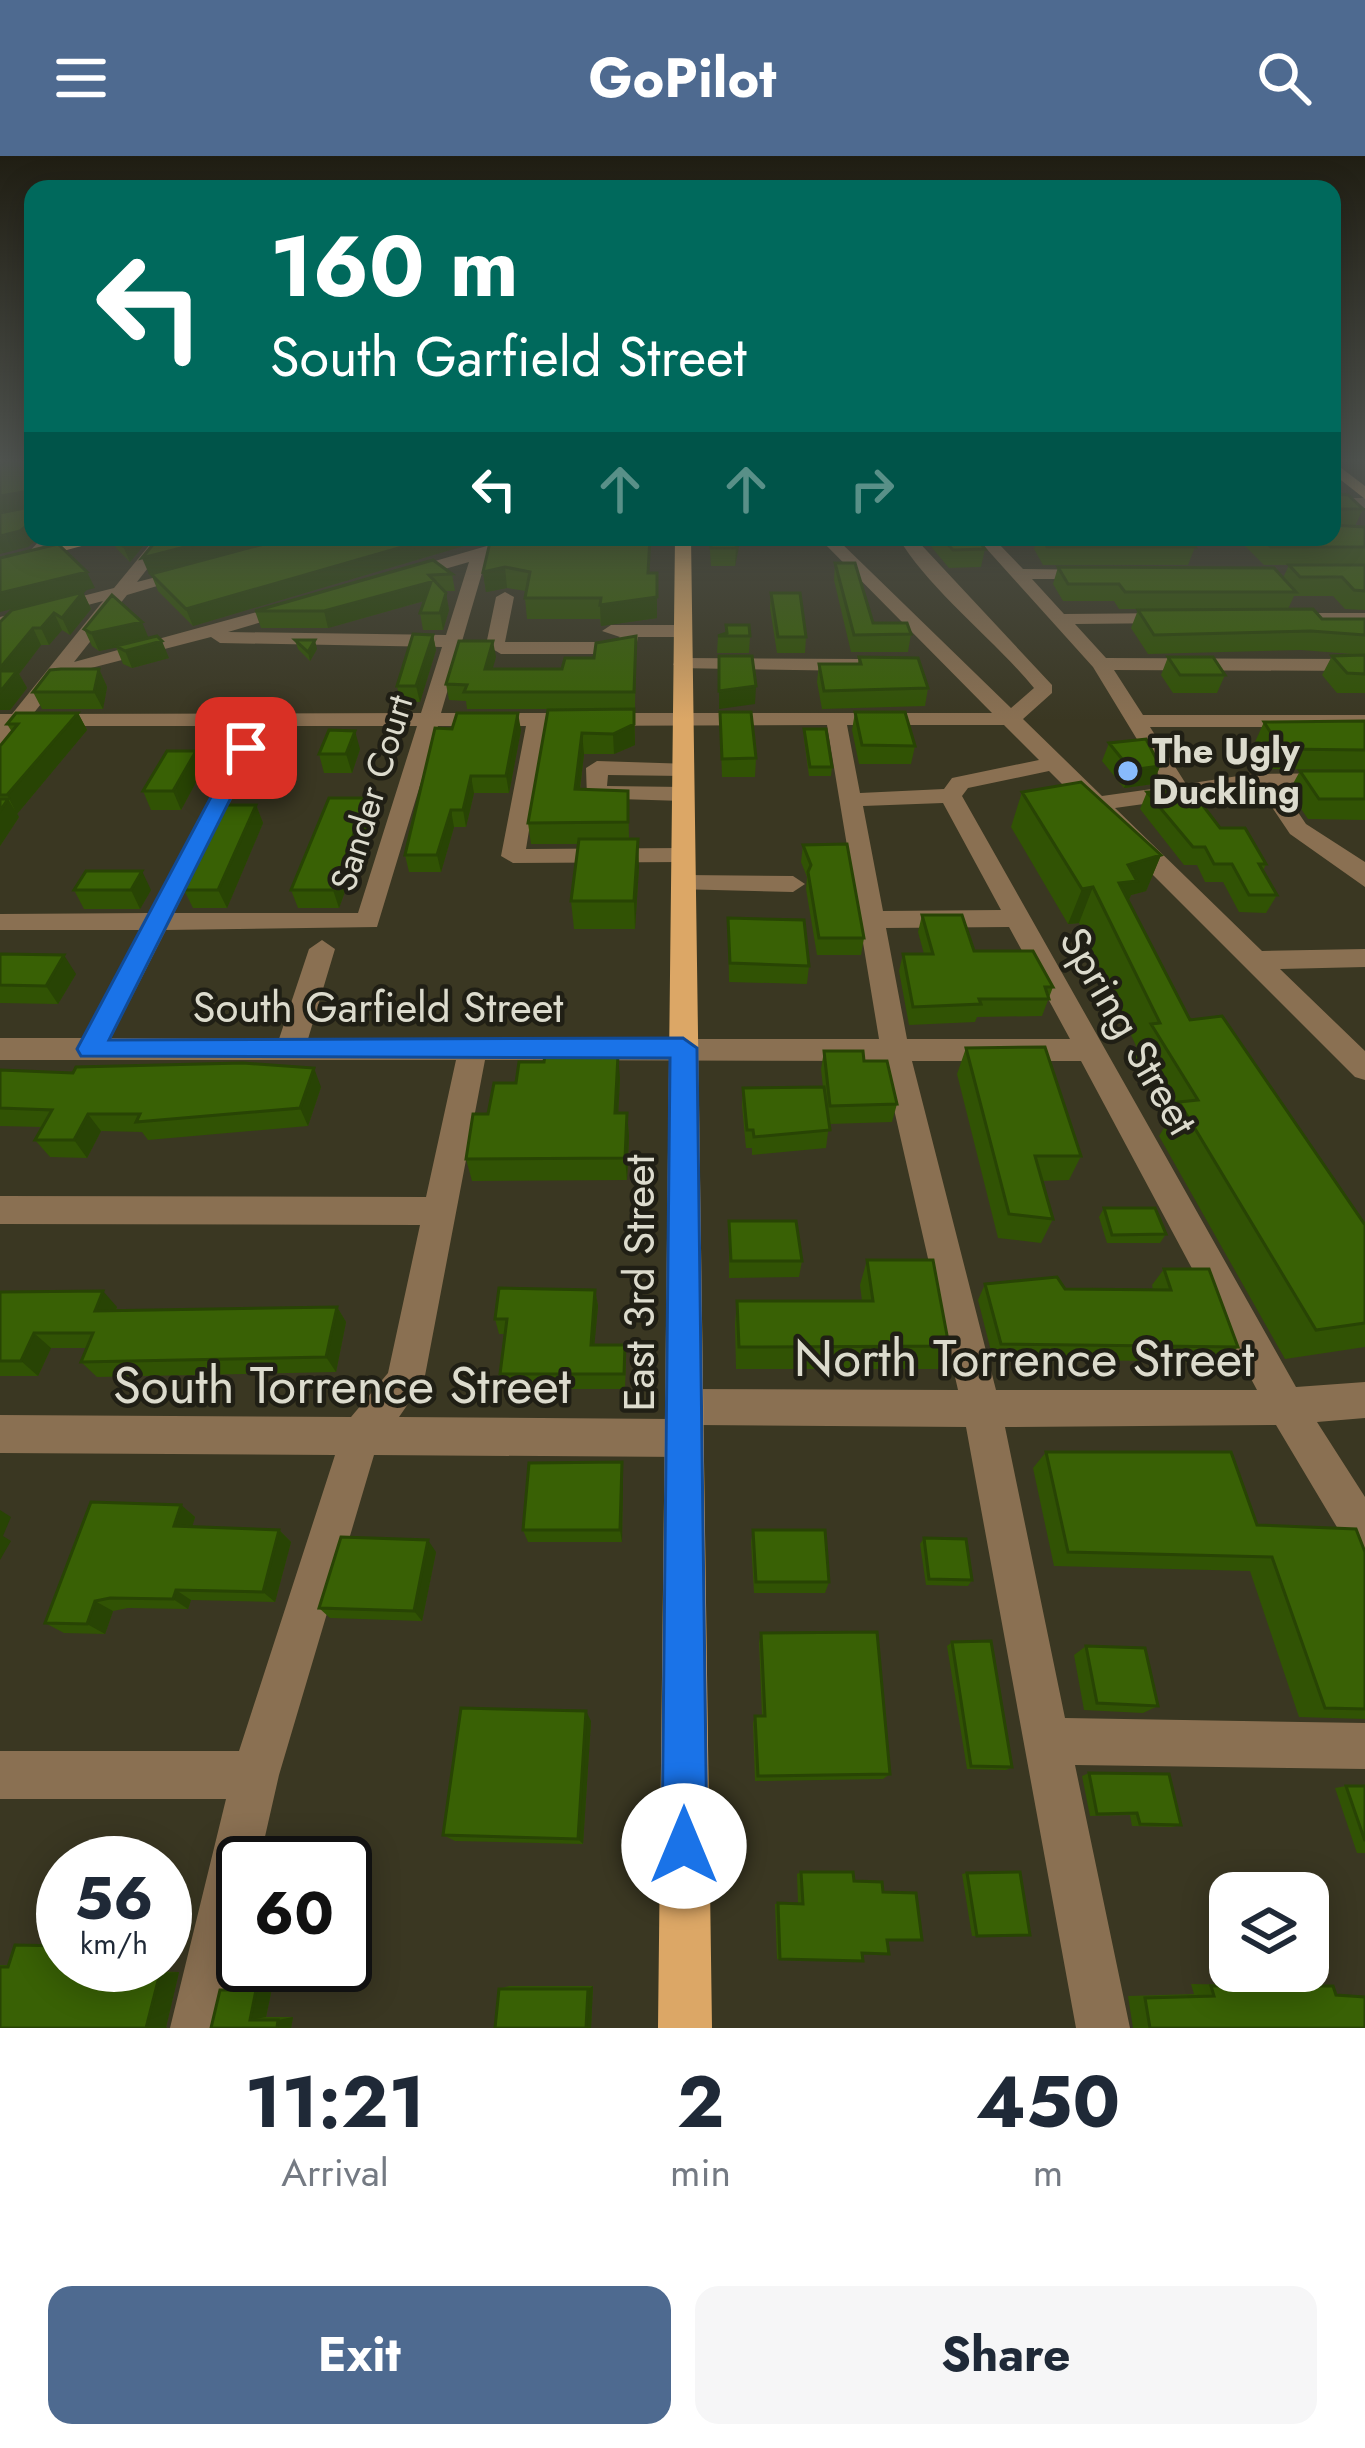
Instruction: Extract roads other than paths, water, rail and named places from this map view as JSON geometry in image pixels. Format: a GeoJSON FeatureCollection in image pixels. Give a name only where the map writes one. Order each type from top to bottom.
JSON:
{"type":"FeatureCollection","features":[{"type":"Feature","properties":{"kind":"main road"},"geometry":{"type":"LineString","coordinates":[[0,563],[69,546]]}},
{"type":"Feature","properties":{"kind":"main road","name":"East 3rd Street"},"geometry":{"type":"LineString","coordinates":[[683,546],[685,2028]]}},
{"type":"Feature","properties":{"kind":"street"},"geometry":{"type":"LineString","coordinates":[[34,555],[43,546]]}},
{"type":"Feature","properties":{"kind":"street"},"geometry":{"type":"LineString","coordinates":[[0,742],[9,720],[57,670],[156,546]]}},
{"type":"Feature","properties":{"kind":"street"},"geometry":{"type":"LineString","coordinates":[[377,583],[503,546]]}},
{"type":"Feature","properties":{"kind":"street"},"geometry":{"type":"LineString","coordinates":[[836,546],[1365,1069]]}},
{"type":"Feature","properties":{"kind":"street"},"geometry":{"type":"LineString","coordinates":[[505,597],[495,645],[501,648],[617,648],[629,643],[629,631],[812,698],[1010,718],[1045,689],[973,606],[912,546]]}},
{"type":"Feature","properties":{"kind":"street"},"geometry":{"type":"LineString","coordinates":[[994,546],[1101,664],[1180,791]]}},
{"type":"Feature","properties":{"kind":"street","name":"Sander Court"},"geometry":{"type":"LineString","coordinates":[[0,922],[368,921],[480,553]]}},
{"type":"Feature","properties":{"kind":"street"},"geometry":{"type":"LineString","coordinates":[[0,623],[221,565]]}},
{"type":"Feature","properties":{"kind":"street"},"geometry":{"type":"LineString","coordinates":[[1019,574],[1116,574]]}},
{"type":"Feature","properties":{"kind":"street"},"geometry":{"type":"LineString","coordinates":[[57,670],[316,601]]}},
{"type":"Feature","properties":{"kind":"street"},"geometry":{"type":"LineString","coordinates":[[1060,619],[1201,618]]}},
{"type":"Feature","properties":{"kind":"street"},"geometry":{"type":"LineString","coordinates":[[1248,618],[1365,618]]}},
{"type":"Feature","properties":{"kind":"street"},"geometry":{"type":"LineString","coordinates":[[202,634],[454,641]]}},
{"type":"Feature","properties":{"kind":"street"},"geometry":{"type":"LineString","coordinates":[[914,665],[950,659]]}},
{"type":"Feature","properties":{"kind":"street"},"geometry":{"type":"LineString","coordinates":[[1101,664],[1365,665]]}},
{"type":"Feature","properties":{"kind":"street"},"geometry":{"type":"LineString","coordinates":[[9,720],[683,721],[812,698],[892,665]]}},
{"type":"Feature","properties":{"kind":"street"},"geometry":{"type":"LineString","coordinates":[[812,698],[847,800],[895,1051],[982,1410],[1103,2028]]}},
{"type":"Feature","properties":{"kind":"street"},"geometry":{"type":"LineString","coordinates":[[91,1049],[262,720]]}},
{"type":"Feature","properties":{"kind":"street"},"geometry":{"type":"LineString","coordinates":[[537,721],[513,856],[684,869],[793,884]]}},
{"type":"Feature","properties":{"kind":"street"},"geometry":{"type":"LineString","coordinates":[[1137,721],[1365,721]]}},
{"type":"Feature","properties":{"kind":"street"},"geometry":{"type":"LineString","coordinates":[[847,800],[951,796],[960,783],[1054,763]]}},
{"type":"Feature","properties":{"kind":"street"},"geometry":{"type":"LineString","coordinates":[[1097,804],[1266,781],[1365,780]]}},
{"type":"Feature","properties":{"kind":"street"},"geometry":{"type":"LineString","coordinates":[[1266,781],[1298,829],[1353,856],[1365,879]]}},
{"type":"Feature","properties":{"kind":"street","name":"Spring Street"},"geometry":{"type":"LineString","coordinates":[[951,796],[1287,1408],[1365,1534]]}},
{"type":"Feature","properties":{"kind":"street"},"geometry":{"type":"LineString","coordinates":[[872,920],[1017,918]]}},
{"type":"Feature","properties":{"kind":"street"},"geometry":{"type":"LineString","coordinates":[[290,1049],[322,949]]}},
{"type":"Feature","properties":{"kind":"street"},"geometry":{"type":"LineString","coordinates":[[1255,960],[1365,958]]}},
{"type":"Feature","properties":{"kind":"street"},"geometry":{"type":"LineString","coordinates":[[196,2028],[255,1775],[361,1436],[405,1381],[473,1048]]}},
{"type":"Feature","properties":{"kind":"street","name":"South Garfield Street"},"geometry":{"type":"LineString","coordinates":[[0,1049],[1090,1050]]}},
{"type":"Feature","properties":{"kind":"street"},"geometry":{"type":"LineString","coordinates":[[0,1210],[440,1211]]}},
{"type":"Feature","properties":{"kind":"street","name":"North Torrence Street"},"geometry":{"type":"LineString","coordinates":[[684,1422],[982,1410],[1287,1408],[1365,1400]]}},
{"type":"Feature","properties":{"kind":"street","name":"South Torrence Street"},"geometry":{"type":"LineString","coordinates":[[0,1434],[361,1436],[684,1422]]}},
{"type":"Feature","properties":{"kind":"street"},"geometry":{"type":"LineString","coordinates":[[1047,1741],[1365,1746]]}},
{"type":"Feature","properties":{"kind":"street"},"geometry":{"type":"LineString","coordinates":[[0,1775],[255,1775]]}},
{"type":"Feature","properties":{"kind":"place","name":"The Ugly Duckling"},"geometry":{"type":"Point","coordinates":[1128,771]}}]}
